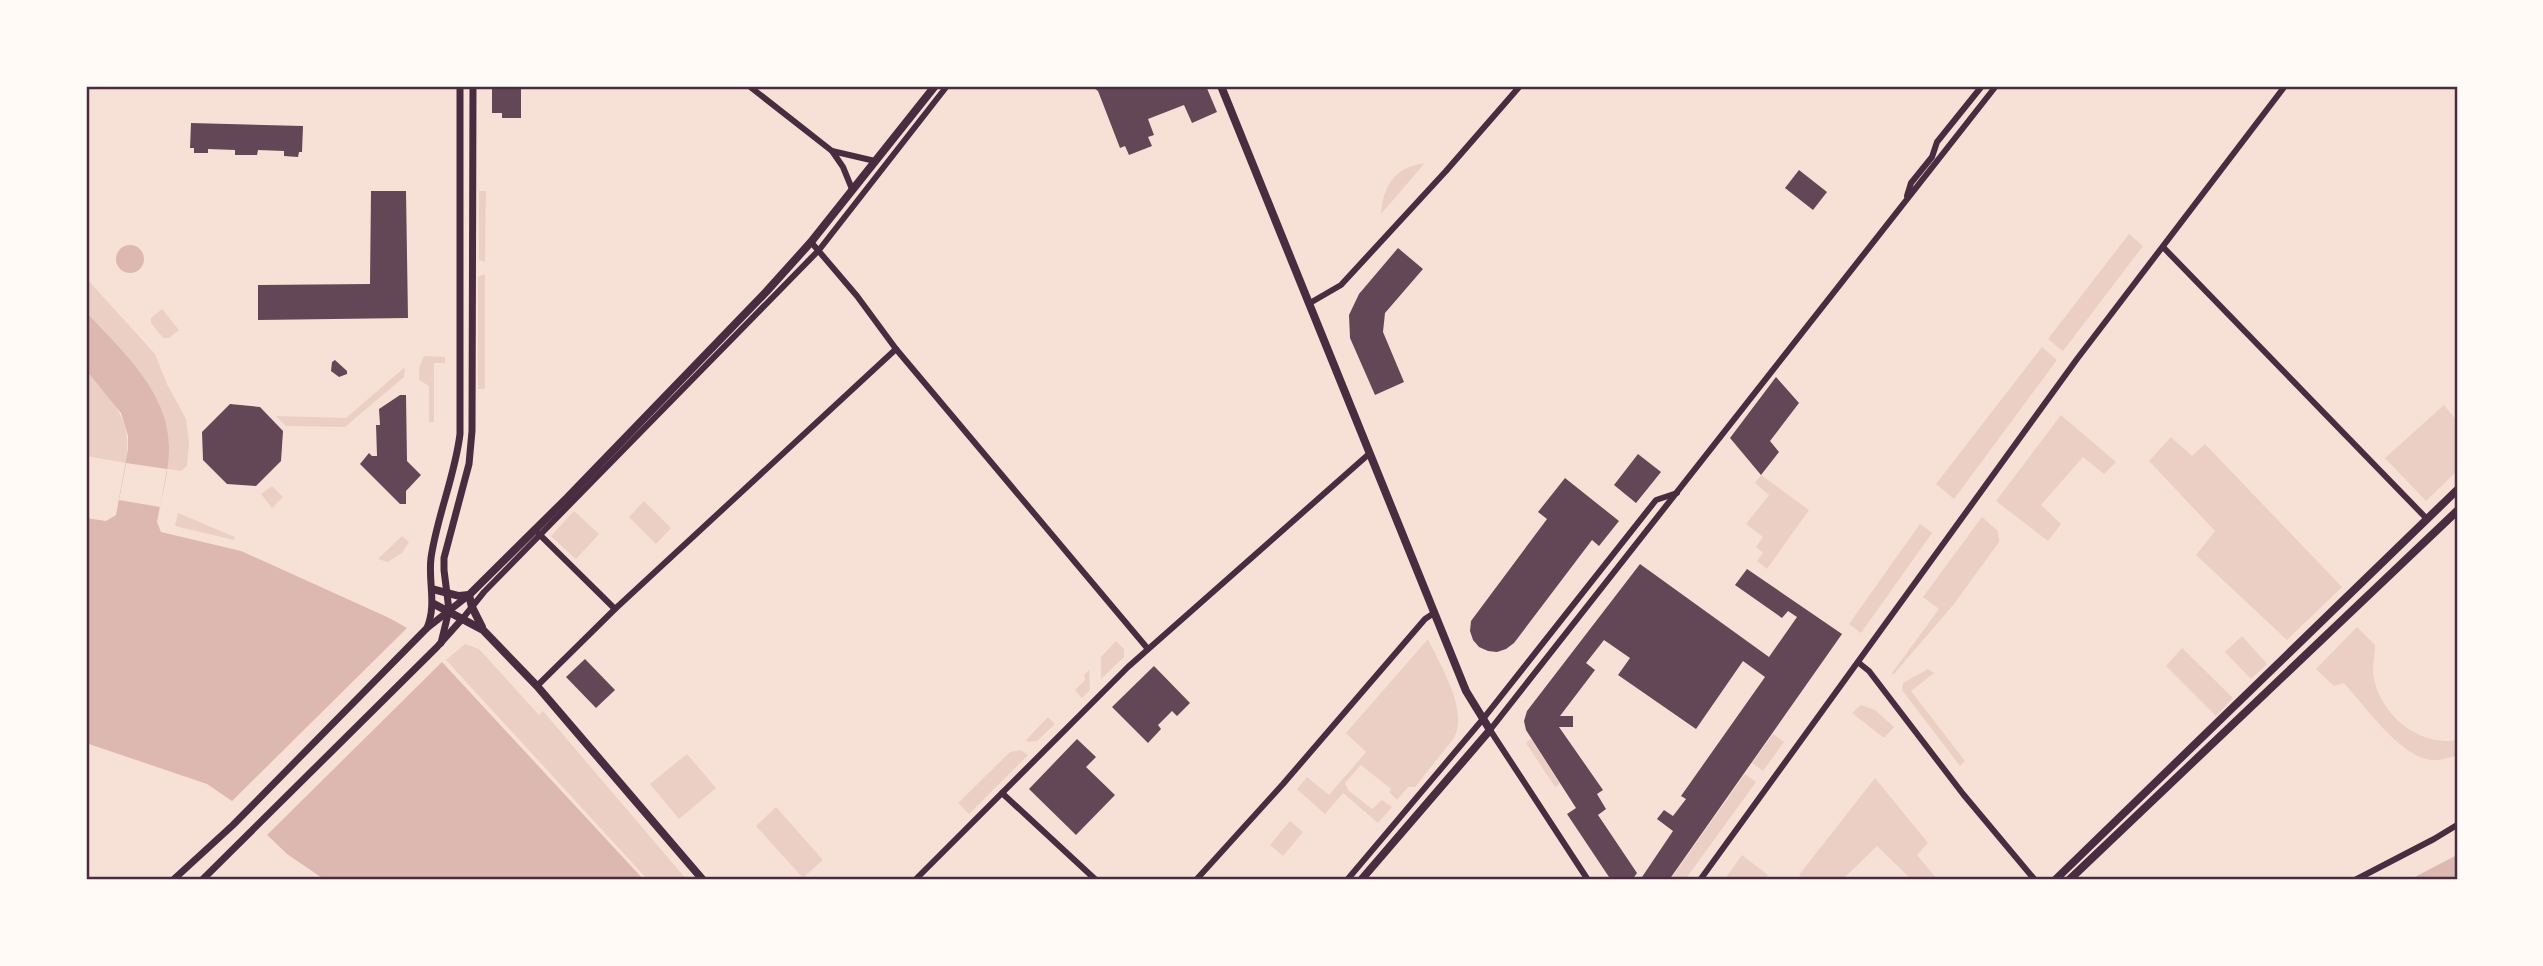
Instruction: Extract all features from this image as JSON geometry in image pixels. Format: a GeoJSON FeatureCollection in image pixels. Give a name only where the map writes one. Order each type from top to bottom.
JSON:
{"type":"FeatureCollection","features":[{"type":"Feature","properties":{"kind":"main road"},"geometry":{"type":"LineString","coordinates":[[432,589],[458,596],[470,594],[538,533],[811,242],[935,86]]}},
{"type":"Feature","properties":{"kind":"main road"},"geometry":{"type":"LineString","coordinates":[[1221,86],[1466,691],[1490,730],[1361,880]]}},
{"type":"Feature","properties":{"kind":"main road"},"geometry":{"type":"LineString","coordinates":[[2055,880],[2457,490]]}},
{"type":"Feature","properties":{"kind":"main road"},"geometry":{"type":"LineString","coordinates":[[2069,880],[2457,511]]}},
{"type":"Feature","properties":{"kind":"main road"},"geometry":{"type":"LineString","coordinates":[[470,594],[472,607],[483,630]]}},
{"type":"Feature","properties":{"kind":"main road"},"geometry":{"type":"LineString","coordinates":[[434,604],[483,630],[537,686],[703,880]]}},
{"type":"Feature","properties":{"kind":"street"},"geometry":{"type":"LineString","coordinates":[[425,631],[434,604],[432,554],[457,461],[461,422],[460,86]]}},
{"type":"Feature","properties":{"kind":"street"},"geometry":{"type":"LineString","coordinates":[[439,645],[449,610],[444,558],[469,464],[472,438],[473,86]]}},
{"type":"Feature","properties":{"kind":"street"},"geometry":{"type":"LineString","coordinates":[[749,86],[832,151],[843,167],[852,189]]}},
{"type":"Feature","properties":{"kind":"street"},"geometry":{"type":"LineString","coordinates":[[202,880],[439,645],[538,533],[819,250],[947,86]]}},
{"type":"Feature","properties":{"kind":"street"},"geometry":{"type":"LineString","coordinates":[[1310,303],[1340,285],[1520,86]]}},
{"type":"Feature","properties":{"kind":"street"},"geometry":{"type":"LineString","coordinates":[[1905,202],[1911,183],[1932,157],[1937,142],[1982,86]]}},
{"type":"Feature","properties":{"kind":"street"},"geometry":{"type":"LineString","coordinates":[[1588,880],[1490,730],[1996,86]]}},
{"type":"Feature","properties":{"kind":"street"},"geometry":{"type":"LineString","coordinates":[[1700,880],[2077,359],[2285,86]]}},
{"type":"Feature","properties":{"kind":"street"},"geometry":{"type":"LineString","coordinates":[[832,151],[875,160]]}},
{"type":"Feature","properties":{"kind":"street"},"geometry":{"type":"LineString","coordinates":[[811,242],[1148,649]]}},
{"type":"Feature","properties":{"kind":"street"},"geometry":{"type":"LineString","coordinates":[[2163,247],[2427,519]]}},
{"type":"Feature","properties":{"kind":"street"},"geometry":{"type":"LineString","coordinates":[[537,686],[615,610],[897,349]]}},
{"type":"Feature","properties":{"kind":"street"},"geometry":{"type":"LineString","coordinates":[[915,880],[1148,649],[1370,453]]}},
{"type":"Feature","properties":{"kind":"street"},"geometry":{"type":"LineString","coordinates":[[1347,880],[1483,719],[1656,499],[1677,493]]}},
{"type":"Feature","properties":{"kind":"street"},"geometry":{"type":"LineString","coordinates":[[538,533],[615,610]]}},
{"type":"Feature","properties":{"kind":"street"},"geometry":{"type":"LineString","coordinates":[[173,880],[233,825],[425,631],[470,594]]}},
{"type":"Feature","properties":{"kind":"street"},"geometry":{"type":"LineString","coordinates":[[1196,880],[1425,619],[1434,613]]}},
{"type":"Feature","properties":{"kind":"street"},"geometry":{"type":"LineString","coordinates":[[1858,663],[1869,671],[1963,794],[2035,880]]}},
{"type":"Feature","properties":{"kind":"street"},"geometry":{"type":"LineString","coordinates":[[1002,793],[1096,880]]}},
{"type":"Feature","properties":{"kind":"street"},"geometry":{"type":"LineString","coordinates":[[2355,880],[2457,825]]}},
{"type":"Feature","properties":{"kind":"shaded area"},"geometry":{"type":"Polygon","coordinates":[[[1425,163],[1381,214],[1385,194],[1392,179],[1406,169],[1425,163]]]}},
{"type":"Feature","properties":{"kind":"shaded area"},"geometry":{"type":"Polygon","coordinates":[[[479,191],[486,191],[485,262],[479,260],[479,191]]]}},
{"type":"Feature","properties":{"kind":"shaded area"},"geometry":{"type":"Polygon","coordinates":[[[2129,234],[2143,246],[2063,351],[2048,339],[2129,234]]]}},
{"type":"Feature","properties":{"kind":"shaded area"},"geometry":{"type":"Polygon","coordinates":[[[130,245],[140,249],[144,259],[140,269],[130,273],[120,269],[116,259],[120,249],[130,245]]]}},
{"type":"Feature","properties":{"kind":"shaded area"},"geometry":{"type":"Polygon","coordinates":[[[485,274],[485,389],[478,389],[478,277],[485,274]]]}},
{"type":"Feature","properties":{"kind":"shaded area"},"geometry":{"type":"Polygon","coordinates":[[[86,278],[155,354],[186,419],[189,443],[187,466],[181,471],[167,469],[165,421],[147,382],[86,312],[86,278]]]}},
{"type":"Feature","properties":{"kind":"shaded area"},"geometry":{"type":"Polygon","coordinates":[[[162,309],[179,330],[169,338],[163,338],[151,323],[151,318],[162,309]]]}},
{"type":"Feature","properties":{"kind":"shaded area"},"geometry":{"type":"Polygon","coordinates":[[[86,312],[129,358],[153,392],[162,411],[168,431],[169,452],[157,522],[161,532],[241,551],[407,626],[644,880],[325,880],[287,854],[232,801],[207,784],[86,743],[86,518],[106,521],[116,515],[128,436],[121,413],[86,370],[86,312]]]}},
{"type":"Feature","properties":{"kind":"shaded area"},"geometry":{"type":"Polygon","coordinates":[[[2042,347],[2057,360],[1954,499],[1936,484],[2042,347]]]}},
{"type":"Feature","properties":{"kind":"shaded area"},"geometry":{"type":"Polygon","coordinates":[[[424,356],[445,357],[445,363],[434,363],[434,422],[429,422],[429,386],[419,380],[419,368],[424,356]]]}},
{"type":"Feature","properties":{"kind":"shaded area"},"geometry":{"type":"Polygon","coordinates":[[[405,367],[404,377],[345,427],[286,426],[276,416],[346,418],[405,367]]]}},
{"type":"Feature","properties":{"kind":"shaded area"},"geometry":{"type":"Polygon","coordinates":[[[86,370],[112,401],[124,422],[126,463],[86,456],[86,370]]]}},
{"type":"Feature","properties":{"kind":"shaded area"},"geometry":{"type":"Polygon","coordinates":[[[2444,405],[2457,421],[2457,471],[2426,501],[2385,458],[2444,405]]]}},
{"type":"Feature","properties":{"kind":"shaded area"},"geometry":{"type":"Polygon","coordinates":[[[2061,415],[2116,462],[2104,474],[2083,457],[2041,505],[2061,524],[2048,541],[1996,501],[2061,415]]]}},
{"type":"Feature","properties":{"kind":"shaded area"},"geometry":{"type":"Polygon","coordinates":[[[2171,437],[2192,456],[2205,444],[2342,587],[2287,640],[2196,555],[2215,531],[2149,461],[2171,437]]]}},
{"type":"Feature","properties":{"kind":"shaded area"},"geometry":{"type":"Polygon","coordinates":[[[1761,475],[1809,510],[1767,569],[1757,561],[1763,553],[1756,547],[1763,537],[1746,524],[1769,495],[1755,483],[1761,475]]]}},
{"type":"Feature","properties":{"kind":"shaded area"},"geometry":{"type":"Polygon","coordinates":[[[272,486],[283,497],[272,508],[261,494],[272,486]]]}},
{"type":"Feature","properties":{"kind":"shaded area"},"geometry":{"type":"Polygon","coordinates":[[[644,501],[671,528],[656,544],[629,517],[644,501]]]}},
{"type":"Feature","properties":{"kind":"shaded area"},"geometry":{"type":"Polygon","coordinates":[[[574,511],[599,534],[576,559],[551,536],[574,511]]]}},
{"type":"Feature","properties":{"kind":"shaded area"},"geometry":{"type":"Polygon","coordinates":[[[178,513],[235,537],[234,540],[175,526],[178,513]]]}},
{"type":"Feature","properties":{"kind":"shaded area"},"geometry":{"type":"Polygon","coordinates":[[[1982,517],[1998,531],[1999,542],[1954,604],[1893,675],[1939,609],[1923,597],[1982,517]]]}},
{"type":"Feature","properties":{"kind":"shaded area"},"geometry":{"type":"Polygon","coordinates":[[[1920,524],[1932,533],[1861,633],[1849,624],[1920,524]]]}},
{"type":"Feature","properties":{"kind":"shaded area"},"geometry":{"type":"Polygon","coordinates":[[[402,536],[409,542],[402,553],[388,562],[378,559],[402,536]]]}},
{"type":"Feature","properties":{"kind":"shaded area"},"geometry":{"type":"Polygon","coordinates":[[[2357,627],[2375,645],[2373,672],[2376,687],[2391,713],[2402,724],[2428,738],[2457,740],[2457,755],[2430,760],[2406,749],[2383,728],[2344,683],[2334,686],[2316,669],[2357,627]]]}},
{"type":"Feature","properties":{"kind":"shaded area"},"geometry":{"type":"Polygon","coordinates":[[[2242,636],[2267,664],[2251,679],[2225,652],[2242,636]]]}},
{"type":"Feature","properties":{"kind":"shaded area"},"geometry":{"type":"Polygon","coordinates":[[[1428,639],[1456,701],[1458,727],[1454,738],[1415,787],[1408,787],[1397,800],[1389,792],[1391,789],[1361,765],[1345,783],[1349,791],[1372,809],[1382,800],[1392,807],[1378,823],[1343,793],[1325,814],[1297,789],[1307,777],[1329,795],[1366,752],[1346,733],[1428,639]]]}},
{"type":"Feature","properties":{"kind":"shaded area"},"geometry":{"type":"Polygon","coordinates":[[[1116,641],[1124,649],[1124,657],[1101,679],[1101,657],[1116,641]]]}},
{"type":"Feature","properties":{"kind":"shaded area"},"geometry":{"type":"Polygon","coordinates":[[[465,644],[479,649],[539,715],[543,711],[687,880],[648,880],[446,660],[465,644]]]}},
{"type":"Feature","properties":{"kind":"shaded area"},"geometry":{"type":"Polygon","coordinates":[[[2182,648],[2233,698],[2216,716],[2166,666],[2182,648]]]}},
{"type":"Feature","properties":{"kind":"shaded area"},"geometry":{"type":"Polygon","coordinates":[[[1928,669],[1934,673],[1911,691],[1965,761],[1960,766],[1902,690],[1903,683],[1928,669]]]}},
{"type":"Feature","properties":{"kind":"shaded area"},"geometry":{"type":"Polygon","coordinates":[[[1089,670],[1090,690],[1082,698],[1075,690],[1085,680],[1084,675],[1089,670]]]}},
{"type":"Feature","properties":{"kind":"shaded area"},"geometry":{"type":"Polygon","coordinates":[[[1861,705],[1875,710],[1894,727],[1884,738],[1852,713],[1861,705]]]}},
{"type":"Feature","properties":{"kind":"shaded area"},"geometry":{"type":"Polygon","coordinates":[[[1048,717],[1055,724],[1037,741],[1028,742],[1026,740],[1048,717]]]}},
{"type":"Feature","properties":{"kind":"shaded area"},"geometry":{"type":"Polygon","coordinates":[[[1773,734],[1784,742],[1763,771],[1752,763],[1773,734]]]}},
{"type":"Feature","properties":{"kind":"shaded area"},"geometry":{"type":"Polygon","coordinates":[[[1531,739],[1560,784],[1555,787],[1526,743],[1531,739]]]}},
{"type":"Feature","properties":{"kind":"shaded area"},"geometry":{"type":"Polygon","coordinates":[[[1021,750],[1028,755],[969,814],[958,803],[1010,752],[1021,750]]]}},
{"type":"Feature","properties":{"kind":"shaded area"},"geometry":{"type":"Polygon","coordinates":[[[687,754],[716,788],[679,819],[650,784],[687,754]]]}},
{"type":"Feature","properties":{"kind":"shaded area"},"geometry":{"type":"Polygon","coordinates":[[[1745,774],[1756,782],[1685,880],[1670,880],[1745,774]]]}},
{"type":"Feature","properties":{"kind":"shaded area"},"geometry":{"type":"Polygon","coordinates":[[[1875,778],[1928,843],[1917,855],[1937,879],[1912,880],[1877,846],[1842,880],[1804,880],[1799,875],[1875,778]]]}},
{"type":"Feature","properties":{"kind":"shaded area"},"geometry":{"type":"Polygon","coordinates":[[[776,807],[823,860],[803,878],[756,826],[776,807]]]}},
{"type":"Feature","properties":{"kind":"shaded area"},"geometry":{"type":"Polygon","coordinates":[[[1290,821],[1303,832],[1283,856],[1270,845],[1290,821]]]}},
{"type":"Feature","properties":{"kind":"shaded area"},"geometry":{"type":"Polygon","coordinates":[[[1742,855],[1768,875],[1763,880],[1724,880],[1742,855]]]}},
{"type":"Feature","properties":{"kind":"shaded area"},"geometry":{"type":"Polygon","coordinates":[[[2457,855],[2457,880],[2409,880],[2457,855]]]}},
{"type":"Feature","properties":{"kind":"pier"},"geometry":{"type":"Polygon","coordinates":[[[126,463],[167,469],[160,507],[119,500],[126,463]]]}},
{"type":"Feature","properties":{"kind":"pier"},"geometry":{"type":"Polygon","coordinates":[[[379,608],[408,623],[445,659],[267,835],[267,840],[229,804],[407,628],[377,611],[379,608]]]}},
{"type":"Feature","properties":{"kind":"building"},"geometry":{"type":"Polygon","coordinates":[[[492,86],[521,86],[521,118],[502,118],[502,113],[492,113],[492,86]]]}},
{"type":"Feature","properties":{"kind":"building"},"geometry":{"type":"Polygon","coordinates":[[[1091,86],[1206,86],[1217,112],[1192,123],[1184,105],[1148,119],[1154,135],[1148,137],[1152,146],[1129,155],[1125,146],[1120,148],[1098,91],[1091,86]]]}},
{"type":"Feature","properties":{"kind":"building"},"geometry":{"type":"Polygon","coordinates":[[[191,123],[303,126],[302,152],[299,152],[298,157],[284,156],[284,151],[258,150],[257,155],[235,155],[235,150],[208,149],[208,153],[194,153],[194,148],[190,148],[191,123]]]}},
{"type":"Feature","properties":{"kind":"building"},"geometry":{"type":"Polygon","coordinates":[[[1799,170],[1827,192],[1813,210],[1785,188],[1799,170]]]}},
{"type":"Feature","properties":{"kind":"building"},"geometry":{"type":"Polygon","coordinates":[[[371,191],[406,191],[408,318],[258,320],[258,285],[370,284],[371,191]]]}},
{"type":"Feature","properties":{"kind":"building"},"geometry":{"type":"Polygon","coordinates":[[[1398,248],[1423,269],[1385,313],[1383,332],[1404,382],[1375,395],[1350,338],[1349,315],[1359,294],[1398,248]]]}},
{"type":"Feature","properties":{"kind":"building"},"geometry":{"type":"Polygon","coordinates":[[[335,360],[347,374],[339,377],[331,371],[332,362],[335,360]]]}},
{"type":"Feature","properties":{"kind":"building"},"geometry":{"type":"Polygon","coordinates":[[[1776,377],[1799,403],[1770,441],[1779,452],[1761,475],[1730,438],[1776,377]]]}},
{"type":"Feature","properties":{"kind":"building"},"geometry":{"type":"Polygon","coordinates":[[[400,395],[406,395],[407,461],[421,475],[406,491],[406,504],[400,504],[360,464],[369,453],[377,456],[376,425],[380,425],[379,409],[400,395]]]}},
{"type":"Feature","properties":{"kind":"building"},"geometry":{"type":"Polygon","coordinates":[[[230,404],[260,407],[283,431],[281,461],[256,486],[227,484],[203,460],[202,432],[230,404]]]}},
{"type":"Feature","properties":{"kind":"building"},"geometry":{"type":"Polygon","coordinates":[[[1638,454],[1661,472],[1636,503],[1614,485],[1638,454]]]}},
{"type":"Feature","properties":{"kind":"building"},"geometry":{"type":"Polygon","coordinates":[[[1565,478],[1619,521],[1599,546],[1592,540],[1514,643],[1497,652],[1479,647],[1470,631],[1471,621],[1547,519],[1538,512],[1565,478]]]}},
{"type":"Feature","properties":{"kind":"building"},"geometry":{"type":"Polygon","coordinates":[[[1640,564],[1769,657],[1797,617],[1788,611],[1782,618],[1735,585],[1747,569],[1842,634],[1669,880],[1640,880],[1673,831],[1657,819],[1664,810],[1673,816],[1686,799],[1681,796],[1765,677],[1743,661],[1696,729],[1618,675],[1630,658],[1604,640],[1586,663],[1595,670],[1560,716],[1573,716],[1573,727],[1559,727],[1603,790],[1597,794],[1606,809],[1598,815],[1637,873],[1632,880],[1611,880],[1567,814],[1576,808],[1526,730],[1524,721],[1527,711],[1640,564]]]}},
{"type":"Feature","properties":{"kind":"building"},"geometry":{"type":"Polygon","coordinates":[[[585,659],[615,690],[596,708],[566,677],[585,659]]]}},
{"type":"Feature","properties":{"kind":"building"},"geometry":{"type":"Polygon","coordinates":[[[1154,666],[1190,703],[1177,716],[1172,711],[1158,725],[1161,729],[1148,743],[1112,707],[1154,666]]]}},
{"type":"Feature","properties":{"kind":"building"},"geometry":{"type":"Polygon","coordinates":[[[1077,739],[1096,757],[1086,767],[1115,795],[1076,835],[1029,789],[1077,739]]]}}]}
